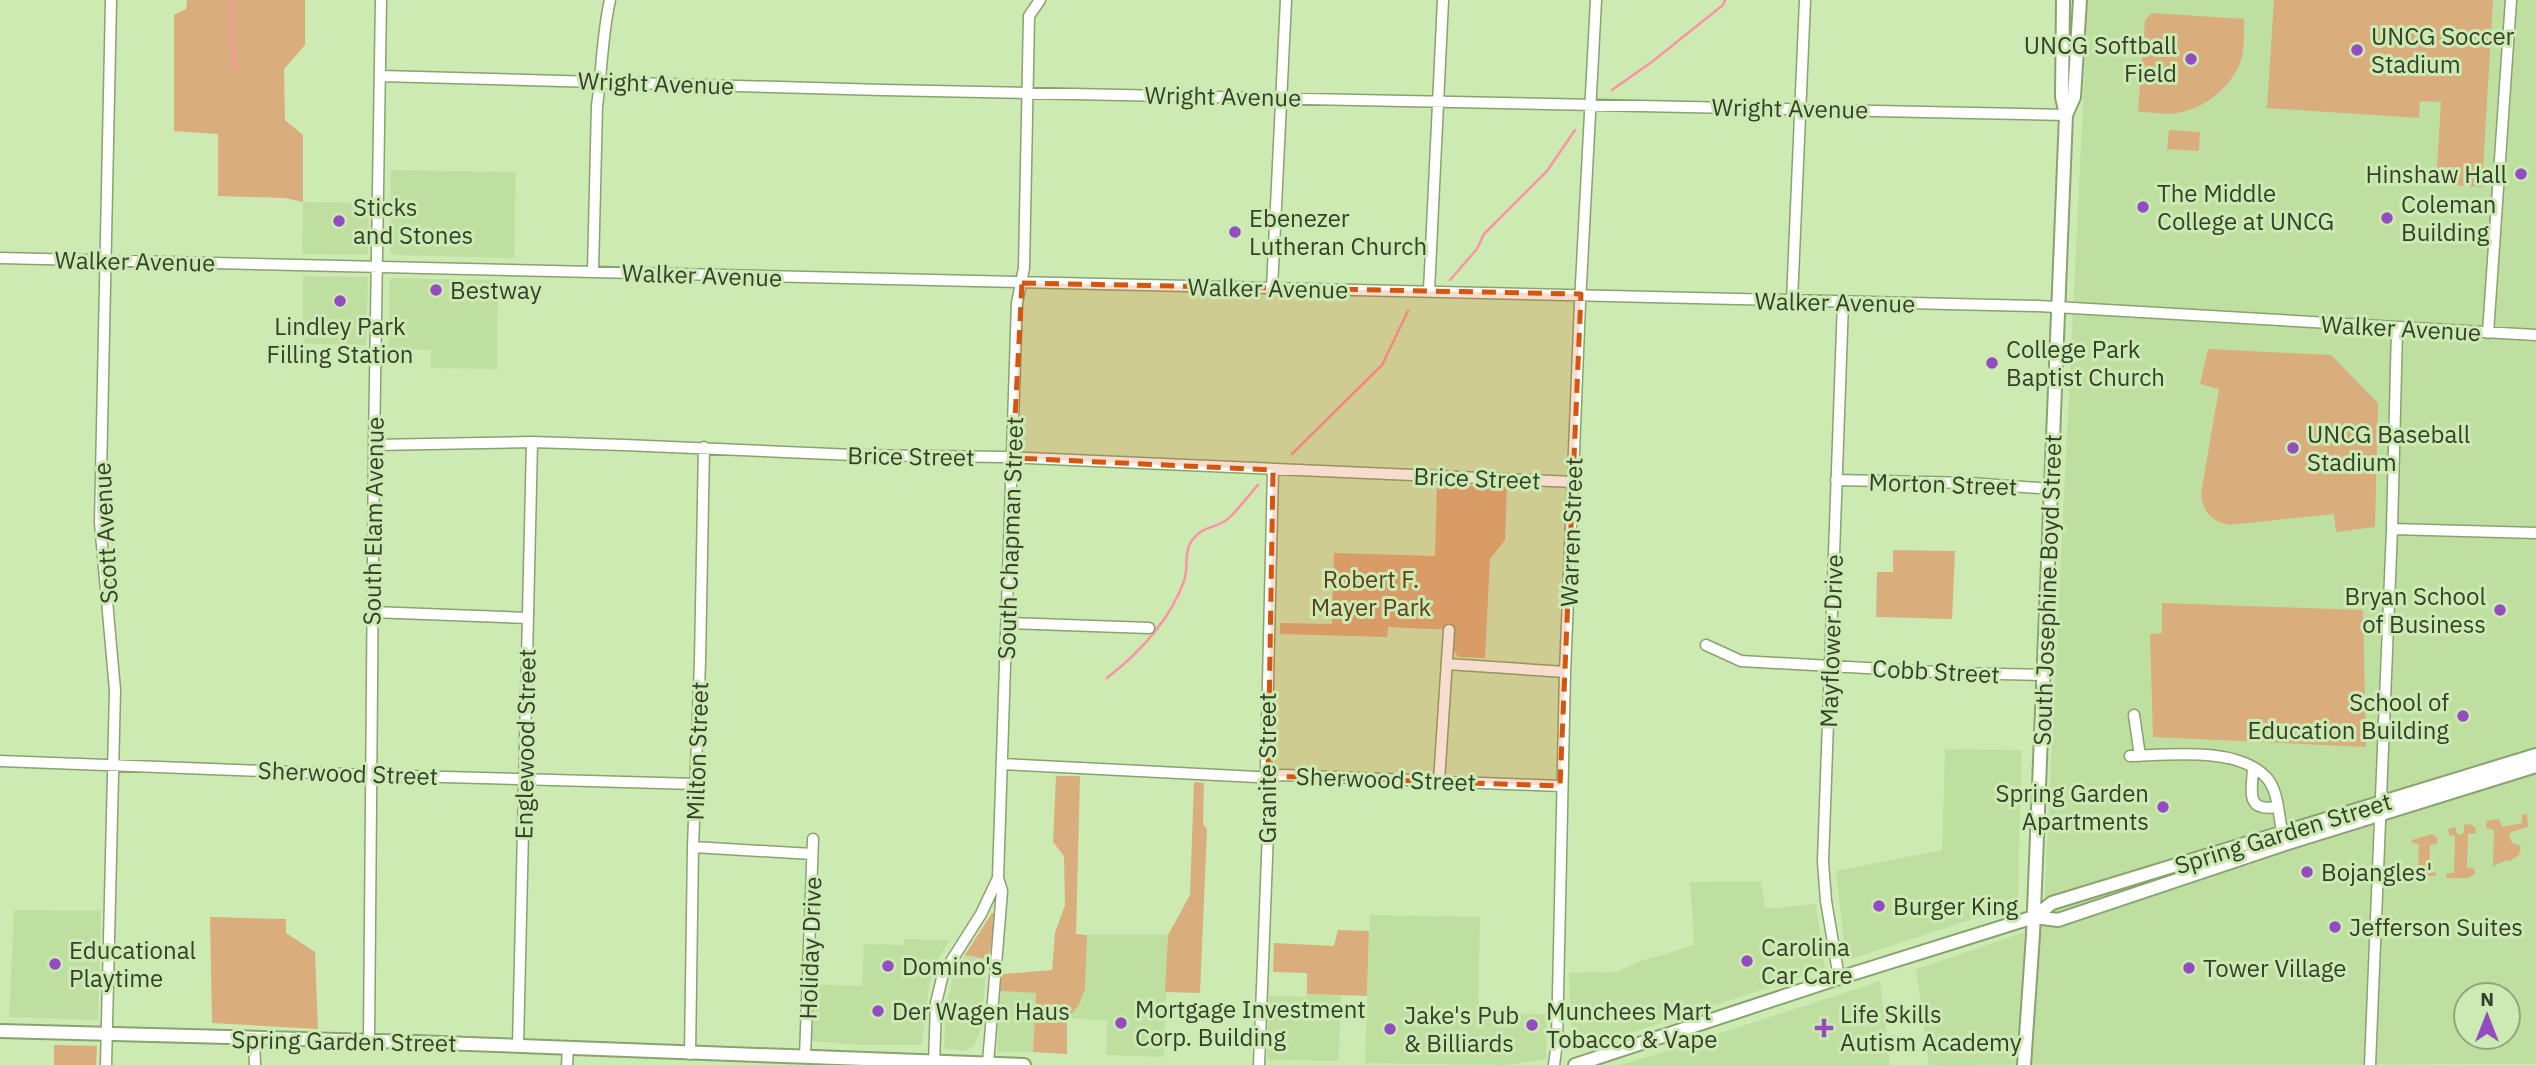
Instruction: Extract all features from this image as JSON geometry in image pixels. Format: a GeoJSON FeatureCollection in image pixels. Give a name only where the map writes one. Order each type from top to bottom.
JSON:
{"type":"FeatureCollection","features":[{"type":"Feature","properties":{"kind":"main road","name":"South Josephine Boyd Street"},"geometry":{"type":"LineString","coordinates":[[2024,1065],[2034,917],[2066,115],[2062,97],[2063,0]]}},
{"type":"Feature","properties":{"kind":"main road","name":"South Josephine Boyd Street"},"geometry":{"type":"LineString","coordinates":[[2066,115],[2074,97],[2080,0]]}},
{"type":"Feature","properties":{"kind":"main road","name":"Spring Garden Street"},"geometry":{"type":"LineString","coordinates":[[2381,809],[2536,755]]}},
{"type":"Feature","properties":{"kind":"main road","name":"Spring Garden Street"},"geometry":{"type":"LineString","coordinates":[[1575,1065],[2034,917],[2058,920],[2284,838],[2536,766]]}},
{"type":"Feature","properties":{"kind":"main road","name":"Spring Garden Street"},"geometry":{"type":"LineString","coordinates":[[0,1031],[369,1041],[805,1057],[871,1062],[1024,1065]]}},
{"type":"Feature","properties":{"kind":"street","name":"Scott Avenue"},"geometry":{"type":"LineString","coordinates":[[106,1065],[115,667],[100,523],[111,0]]}},
{"type":"Feature","properties":{"kind":"street","name":"South Elam Avenue"},"geometry":{"type":"LineString","coordinates":[[369,1041],[381,0]]}},
{"type":"Feature","properties":{"kind":"street"},"geometry":{"type":"LineString","coordinates":[[593,271],[597,106],[601,81],[601,51],[610,0]]}},
{"type":"Feature","properties":{"kind":"street"},"geometry":{"type":"LineString","coordinates":[[1272,288],[1286,0]]}},
{"type":"Feature","properties":{"kind":"street"},"geometry":{"type":"LineString","coordinates":[[1429,291],[1443,0]]}},
{"type":"Feature","properties":{"kind":"street","name":"Warren Street"},"geometry":{"type":"LineString","coordinates":[[1554,1065],[1557,1042],[1564,672],[1596,0]]}},
{"type":"Feature","properties":{"kind":"street"},"geometry":{"type":"LineString","coordinates":[[1792,301],[1805,0]]}},
{"type":"Feature","properties":{"kind":"street"},"geometry":{"type":"LineString","coordinates":[[2488,333],[2511,0]]}},
{"type":"Feature","properties":{"kind":"street","name":"South Chapman Street"},"geometry":{"type":"LineString","coordinates":[[934,1063],[936,1003],[943,974],[981,914],[998,878],[1017,303],[1022,283],[1029,16],[1032,3]]}},
{"type":"Feature","properties":{"kind":"street","name":"Wright Avenue"},"geometry":{"type":"LineString","coordinates":[[381,76],[2066,115]]}},
{"type":"Feature","properties":{"kind":"street","name":"Walker Avenue"},"geometry":{"type":"LineString","coordinates":[[0,258],[2057,307],[2397,329],[2536,335]]}},
{"type":"Feature","properties":{"kind":"street","name":"Mayflower Drive"},"geometry":{"type":"LineString","coordinates":[[1839,978],[1826,901],[1823,862],[1843,302]]}},
{"type":"Feature","properties":{"kind":"street"},"geometry":{"type":"LineString","coordinates":[[2371,1065],[2397,329]]}},
{"type":"Feature","properties":{"kind":"street","name":"Brice Street"},"geometry":{"type":"LineString","coordinates":[[374,445],[532,442],[704,447],[854,455],[1013,458],[1573,481]]}},
{"type":"Feature","properties":{"kind":"street","name":"Englewood Street"},"geometry":{"type":"LineString","coordinates":[[518,1046],[532,442]]}},
{"type":"Feature","properties":{"kind":"street","name":"Milton Street"},"geometry":{"type":"LineString","coordinates":[[690,1054],[704,447]]}},
{"type":"Feature","properties":{"kind":"street","name":"Granite Street"},"geometry":{"type":"LineString","coordinates":[[1259,1065],[1269,806],[1268,604],[1273,470]]}},
{"type":"Feature","properties":{"kind":"street","name":"Morton Street"},"geometry":{"type":"LineString","coordinates":[[1836,480],[1970,483],[2051,489]]}},
{"type":"Feature","properties":{"kind":"street"},"geometry":{"type":"LineString","coordinates":[[2392,529],[2536,533]]}},
{"type":"Feature","properties":{"kind":"street"},"geometry":{"type":"LineString","coordinates":[[372,612],[528,618]]}},
{"type":"Feature","properties":{"kind":"street"},"geometry":{"type":"LineString","coordinates":[[1007,623],[1149,628]]}},
{"type":"Feature","properties":{"kind":"street"},"geometry":{"type":"LineString","coordinates":[[1439,781],[1449,630]]}},
{"type":"Feature","properties":{"kind":"street","name":"Cobb Street"},"geometry":{"type":"LineString","coordinates":[[1706,645],[1741,661],[1955,673],[2044,675]]}},
{"type":"Feature","properties":{"kind":"street"},"geometry":{"type":"LineString","coordinates":[[1447,664],[1564,672]]}},
{"type":"Feature","properties":{"kind":"street"},"geometry":{"type":"LineString","coordinates":[[2134,715],[2135,756],[2209,755],[2240,762],[2266,777],[2273,788],[2284,838]]}},
{"type":"Feature","properties":{"kind":"street","name":"Sherwood Street"},"geometry":{"type":"LineString","coordinates":[[0,761],[696,784]]}},
{"type":"Feature","properties":{"kind":"street","name":"Sherwood Street"},"geometry":{"type":"LineString","coordinates":[[1002,764],[1560,786]]}},
{"type":"Feature","properties":{"kind":"street"},"geometry":{"type":"LineString","coordinates":[[2253,768],[2252,797],[2255,804],[2262,808],[2277,807]]}},
{"type":"Feature","properties":{"kind":"street","name":"Holiday Drive"},"geometry":{"type":"LineString","coordinates":[[805,1057],[813,839]]}},
{"type":"Feature","properties":{"kind":"street"},"geometry":{"type":"LineString","coordinates":[[693,847],[813,854]]}},
{"type":"Feature","properties":{"kind":"street"},"geometry":{"type":"LineString","coordinates":[[993,1064],[995,965],[1002,891],[998,878]]}},
{"type":"Feature","properties":{"kind":"street"},"geometry":{"type":"LineString","coordinates":[[254,1039],[255,1065]]}},
{"type":"Feature","properties":{"kind":"street"},"geometry":{"type":"LineString","coordinates":[[567,1065],[568,1048]]}},
{"type":"Feature","properties":{"kind":"highlighted area"},"geometry":{"type":"Polygon","coordinates":[[[1022,283],[1581,294],[1560,786],[1268,776],[1273,470],[1013,458],[1022,283]]]}},
{"type":"Feature","properties":{"kind":"shaded area"},"geometry":{"type":"Polygon","coordinates":[[[2088,0],[2536,0],[2536,1064],[1929,1065],[1916,969],[2043,926],[2088,0]]]}},
{"type":"Feature","properties":{"kind":"shaded area"},"geometry":{"type":"Polygon","coordinates":[[[391,170],[516,172],[514,258],[393,255],[390,251],[391,170]]]}},
{"type":"Feature","properties":{"kind":"shaded area"},"geometry":{"type":"Polygon","coordinates":[[[303,202],[369,203],[368,255],[302,254],[303,202]]]}},
{"type":"Feature","properties":{"kind":"shaded area"},"geometry":{"type":"Polygon","coordinates":[[[303,276],[368,277],[366,345],[303,344],[303,276]]]}},
{"type":"Feature","properties":{"kind":"shaded area"},"geometry":{"type":"Polygon","coordinates":[[[390,278],[498,280],[497,369],[431,368],[431,350],[388,349],[390,278]]]}},
{"type":"Feature","properties":{"kind":"shaded area"},"geometry":{"type":"Polygon","coordinates":[[[1945,749],[2022,750],[2018,898],[2010,907],[1851,959],[1845,952],[1836,871],[1942,850],[1945,749]]]}},
{"type":"Feature","properties":{"kind":"shaded area"},"geometry":{"type":"Polygon","coordinates":[[[1761,881],[1765,909],[1816,904],[1825,969],[1579,1050],[1572,1048],[1569,973],[1616,972],[1638,962],[1694,945],[1690,882],[1761,881]]]}},
{"type":"Feature","properties":{"kind":"shaded area","name":"Educational Playtime"},"geometry":{"type":"Polygon","coordinates":[[[14,910],[101,911],[98,1020],[9,1017],[14,910]]]}},
{"type":"Feature","properties":{"kind":"shaded area"},"geometry":{"type":"Polygon","coordinates":[[[1370,915],[1480,917],[1478,1013],[1547,1014],[1546,1059],[1507,1065],[1365,1063],[1370,915]]]}},
{"type":"Feature","properties":{"kind":"shaded area"},"geometry":{"type":"Polygon","coordinates":[[[1087,935],[1168,935],[1164,1057],[1106,1055],[1107,1021],[1067,1018],[1079,1005],[1085,989],[1087,935]]]}},
{"type":"Feature","properties":{"kind":"shaded area"},"geometry":{"type":"Polygon","coordinates":[[[904,939],[950,940],[935,965],[929,985],[922,1045],[858,1045],[811,1041],[812,984],[862,986],[864,944],[904,945],[904,939]]]}},
{"type":"Feature","properties":{"kind":"shaded area"},"geometry":{"type":"Polygon","coordinates":[[[965,955],[987,959],[981,1028],[974,1045],[965,1051],[944,1047],[946,1005],[955,971],[965,955]]]}},
{"type":"Feature","properties":{"kind":"shaded area"},"geometry":{"type":"Polygon","coordinates":[[[1880,981],[1890,1065],[1620,1065],[1657,1054],[1880,981]]]}},
{"type":"Feature","properties":{"kind":"shaded area"},"geometry":{"type":"Polygon","coordinates":[[[1000,991],[1036,993],[1033,1052],[999,1052],[997,1049],[1000,991]]]}},
{"type":"Feature","properties":{"kind":"shaded area"},"geometry":{"type":"Polygon","coordinates":[[[1307,994],[1341,995],[1339,1061],[1270,1060],[1267,1057],[1269,996],[1306,997],[1307,994]]]}},
{"type":"Feature","properties":{"kind":"green space"},"geometry":{"type":"Polygon","coordinates":[[[187,0],[305,0],[305,45],[284,69],[285,120],[303,135],[303,202],[285,198],[218,196],[218,134],[174,131],[174,15],[186,9],[187,0]]]}},
{"type":"Feature","properties":{"kind":"green space","name":"UNCG Soccer Stadium"},"geometry":{"type":"Polygon","coordinates":[[[2274,0],[2493,0],[2482,187],[2436,184],[2441,102],[2420,101],[2419,118],[2267,108],[2274,0]]]}},
{"type":"Feature","properties":{"kind":"green space","name":"UNCG Softball Field"},"geometry":{"type":"Polygon","coordinates":[[[2152,13],[2244,19],[2243,51],[2238,68],[2213,98],[2196,108],[2168,114],[2138,112],[2145,20],[2152,13]]]}},
{"type":"Feature","properties":{"kind":"green space"},"geometry":{"type":"Polygon","coordinates":[[[2169,130],[2200,132],[2199,151],[2167,149],[2169,130]]]}},
{"type":"Feature","properties":{"kind":"green space","name":"UNCG Baseball Stadium"},"geometry":{"type":"Polygon","coordinates":[[[2208,349],[2331,355],[2378,403],[2375,527],[2336,532],[2334,514],[2229,525],[2209,515],[2201,494],[2219,389],[2200,384],[2208,349]]]}},
{"type":"Feature","properties":{"kind":"green space","name":"Robert F. Mayer Park"},"geometry":{"type":"Polygon","coordinates":[[[1437,485],[1507,487],[1505,540],[1490,559],[1485,658],[1458,657],[1453,649],[1453,630],[1388,627],[1387,637],[1280,634],[1280,623],[1332,624],[1334,553],[1435,556],[1437,485]]]}},
{"type":"Feature","properties":{"kind":"green space"},"geometry":{"type":"Polygon","coordinates":[[[1893,550],[1955,551],[1952,619],[1876,617],[1877,572],[1893,572],[1893,550]]]}},
{"type":"Feature","properties":{"kind":"green space"},"geometry":{"type":"Polygon","coordinates":[[[2162,603],[2363,610],[2366,747],[2153,737],[2150,634],[2162,633],[2162,603]]]}},
{"type":"Feature","properties":{"kind":"green space"},"geometry":{"type":"Polygon","coordinates":[[[1056,776],[1080,776],[1076,934],[1087,935],[1085,989],[1079,1005],[1067,1019],[1067,1054],[1033,1052],[1036,993],[1000,991],[1002,974],[1052,970],[1055,933],[1065,905],[1064,856],[1053,842],[1056,776]]]}},
{"type":"Feature","properties":{"kind":"green space"},"geometry":{"type":"Polygon","coordinates":[[[1194,782],[1204,783],[1203,824],[1207,829],[1200,993],[1165,992],[1168,935],[1190,895],[1194,782]]]}},
{"type":"Feature","properties":{"kind":"green space"},"geometry":{"type":"Polygon","coordinates":[[[2527,814],[2528,827],[2509,835],[2512,843],[2521,846],[2519,855],[2509,862],[2507,860],[2493,866],[2494,830],[2486,828],[2487,821],[2499,819],[2502,827],[2522,823],[2522,815],[2527,814]]]}},
{"type":"Feature","properties":{"kind":"green space"},"geometry":{"type":"Polygon","coordinates":[[[2464,825],[2475,827],[2476,833],[2468,834],[2467,868],[2475,869],[2475,874],[2468,878],[2447,878],[2446,873],[2454,873],[2455,836],[2449,835],[2448,829],[2455,827],[2458,835],[2464,833],[2464,825]]]}},
{"type":"Feature","properties":{"kind":"green space"},"geometry":{"type":"Polygon","coordinates":[[[2432,834],[2437,838],[2437,844],[2430,845],[2429,871],[2435,872],[2436,876],[2408,877],[2408,873],[2418,871],[2419,844],[2412,843],[2412,840],[2432,834]]]}},
{"type":"Feature","properties":{"kind":"green space"},"geometry":{"type":"Polygon","coordinates":[[[992,913],[995,913],[993,942],[987,959],[965,955],[992,913]]]}},
{"type":"Feature","properties":{"kind":"green space"},"geometry":{"type":"Polygon","coordinates":[[[210,917],[286,919],[286,933],[315,952],[318,1029],[212,1023],[210,917]]]}},
{"type":"Feature","properties":{"kind":"green space"},"geometry":{"type":"Polygon","coordinates":[[[1338,930],[1369,931],[1367,996],[1307,994],[1307,973],[1273,972],[1274,943],[1334,946],[1338,930]]]}},
{"type":"Feature","properties":{"kind":"green space"},"geometry":{"type":"Polygon","coordinates":[[[54,1045],[97,1046],[96,1065],[54,1065],[54,1045]]]}},
{"type":"Feature","properties":{"kind":"waterway"},"geometry":{"type":"LineString","coordinates":[[232,0],[232,51],[236,70]]}},
{"type":"Feature","properties":{"kind":"waterway"},"geometry":{"type":"LineString","coordinates":[[1612,90],[1653,61],[1723,5],[1725,0]]}},
{"type":"Feature","properties":{"kind":"waterway"},"geometry":{"type":"LineString","coordinates":[[1450,280],[1477,249],[1484,234],[1547,171],[1575,130]]}},
{"type":"Feature","properties":{"kind":"waterway"},"geometry":{"type":"LineString","coordinates":[[1292,454],[1382,365],[1408,311]]}},
{"type":"Feature","properties":{"kind":"waterway"},"geometry":{"type":"LineString","coordinates":[[1107,678],[1142,647],[1171,609],[1184,581],[1188,549],[1193,539],[1200,532],[1229,518],[1258,485]]}},
{"type":"Feature","properties":{"kind":"place","name":"UNCG Soccer Stadium"},"geometry":{"type":"Point","coordinates":[2357,50]}},
{"type":"Feature","properties":{"kind":"place","name":"UNCG Softball Field"},"geometry":{"type":"Point","coordinates":[2191,59]}},
{"type":"Feature","properties":{"kind":"place","name":"Hinshaw Hall"},"geometry":{"type":"Point","coordinates":[2521,174]}},
{"type":"Feature","properties":{"kind":"place","name":"The Middle College at UNCG"},"geometry":{"type":"Point","coordinates":[2143,207]}},
{"type":"Feature","properties":{"kind":"place","name":"Coleman Building"},"geometry":{"type":"Point","coordinates":[2387,218]}},
{"type":"Feature","properties":{"kind":"place","name":"Sticks and Stones"},"geometry":{"type":"Point","coordinates":[339,221]}},
{"type":"Feature","properties":{"kind":"place","name":"Ebenezer Lutheran Church"},"geometry":{"type":"Point","coordinates":[1235,232]}},
{"type":"Feature","properties":{"kind":"place","name":"Bestway"},"geometry":{"type":"Point","coordinates":[436,290]}},
{"type":"Feature","properties":{"kind":"place","name":"Lindley Park Filling Station"},"geometry":{"type":"Point","coordinates":[340,301]}},
{"type":"Feature","properties":{"kind":"place","name":"College Park Baptist Church"},"geometry":{"type":"Point","coordinates":[1992,363]}},
{"type":"Feature","properties":{"kind":"place","name":"UNCG Baseball Stadium"},"geometry":{"type":"Point","coordinates":[2293,448]}},
{"type":"Feature","properties":{"kind":"place","name":"Bryan School of Business"},"geometry":{"type":"Point","coordinates":[2500,610]}},
{"type":"Feature","properties":{"kind":"place","name":"School of Education Building"},"geometry":{"type":"Point","coordinates":[2463,716]}},
{"type":"Feature","properties":{"kind":"place","name":"Spring Garden Apartments"},"geometry":{"type":"Point","coordinates":[2163,807]}},
{"type":"Feature","properties":{"kind":"place","name":"Bojangles'"},"geometry":{"type":"Point","coordinates":[2307,872]}},
{"type":"Feature","properties":{"kind":"place","name":"Burger King"},"geometry":{"type":"Point","coordinates":[1879,906]}},
{"type":"Feature","properties":{"kind":"place","name":"Jefferson Suites"},"geometry":{"type":"Point","coordinates":[2335,927]}},
{"type":"Feature","properties":{"kind":"place","name":"Carolina Car Care"},"geometry":{"type":"Point","coordinates":[1747,961]}},
{"type":"Feature","properties":{"kind":"place","name":"Educational Playtime"},"geometry":{"type":"Point","coordinates":[55,964]}},
{"type":"Feature","properties":{"kind":"place","name":"Domino's"},"geometry":{"type":"Point","coordinates":[888,966]}},
{"type":"Feature","properties":{"kind":"place","name":"Tower Village"},"geometry":{"type":"Point","coordinates":[2189,968]}},
{"type":"Feature","properties":{"kind":"place","name":"Der Wagen Haus"},"geometry":{"type":"Point","coordinates":[878,1011]}},
{"type":"Feature","properties":{"kind":"place","name":"Mortgage Investment Corp. Building"},"geometry":{"type":"Point","coordinates":[1121,1023]}},
{"type":"Feature","properties":{"kind":"place","name":"Munchees Mart Tobacco & Vape"},"geometry":{"type":"Point","coordinates":[1532,1025]}},
{"type":"Feature","properties":{"kind":"place","name":"Life Skills Autism Academy"},"geometry":{"type":"Point","coordinates":[1824,1028]}},
{"type":"Feature","properties":{"kind":"place","name":"Jake's Pub & Billiards"},"geometry":{"type":"Point","coordinates":[1390,1029]}}]}
